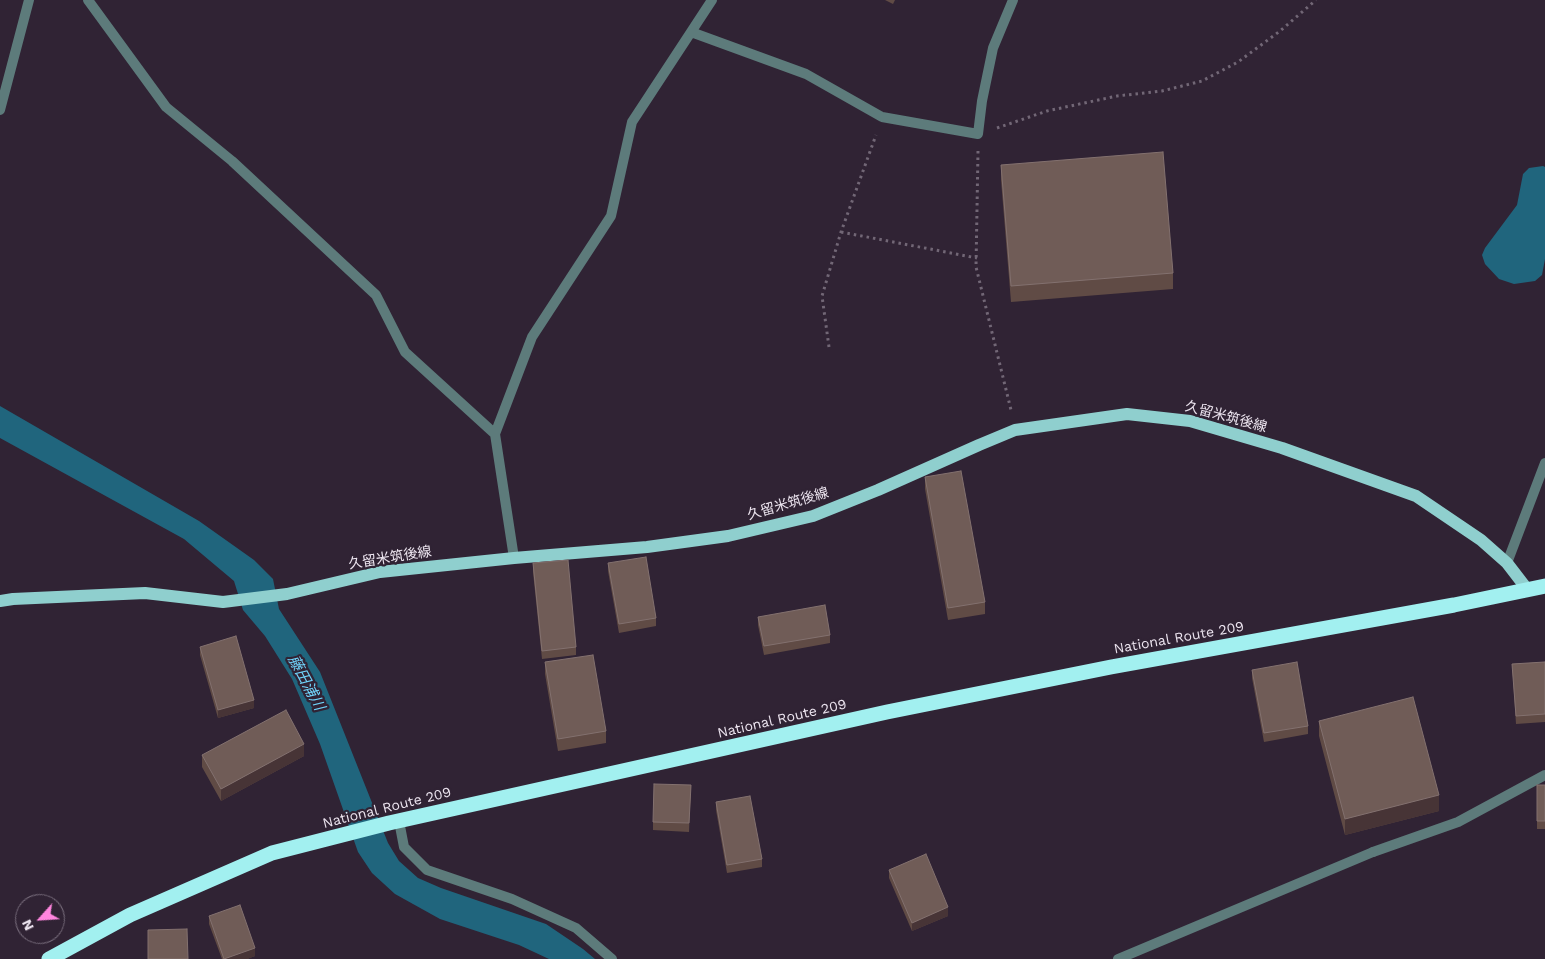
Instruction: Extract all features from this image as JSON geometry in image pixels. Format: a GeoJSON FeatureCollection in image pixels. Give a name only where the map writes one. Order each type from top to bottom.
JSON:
{"type":"FeatureCollection","features":[{"type":"Feature","properties":{"kind":"highway","name":"National Route 209"},"geometry":{"type":"LineString","coordinates":[[49,959],[130,915],[272,853],[394,822],[887,712],[1111,667],[1454,605],[1545,586]]}},
{"type":"Feature","properties":{"kind":"main road","name":"久留米筑後線"},"geometry":{"type":"LineString","coordinates":[[0,601],[145,594],[223,602],[287,594],[380,572],[647,547],[728,536],[813,516],[878,490],[1015,430],[1128,414],[1190,421],[1282,448],[1416,496],[1481,540],[1506,562],[1526,589]]}},
{"type":"Feature","properties":{"kind":"street"},"geometry":{"type":"LineString","coordinates":[[0,110],[30,0]]}},
{"type":"Feature","properties":{"kind":"street"},"geometry":{"type":"LineString","coordinates":[[88,0],[166,107],[232,161],[376,295],[405,352],[495,434]]}},
{"type":"Feature","properties":{"kind":"street"},"geometry":{"type":"LineString","coordinates":[[514,558],[495,434],[532,337],[611,216],[632,122],[712,0]]}},
{"type":"Feature","properties":{"kind":"street"},"geometry":{"type":"LineString","coordinates":[[691,32],[806,74],[882,117],[978,134],[982,101],[993,48],[1013,0]]}},
{"type":"Feature","properties":{"kind":"street"},"geometry":{"type":"LineString","coordinates":[[1506,562],[1545,463]]}},
{"type":"Feature","properties":{"kind":"street"},"geometry":{"type":"LineString","coordinates":[[1118,959],[1373,852],[1458,822],[1545,775]]}},
{"type":"Feature","properties":{"kind":"street"},"geometry":{"type":"LineString","coordinates":[[394,822],[404,847],[427,870],[512,899],[576,928],[612,959]]}},
{"type":"Feature","properties":{"kind":"path"},"geometry":{"type":"LineString","coordinates":[[1015,430],[976,266],[978,134],[1047,111],[1117,96],[1162,91],[1202,81],[1238,62],[1280,31],[1316,0]]}},
{"type":"Feature","properties":{"kind":"path"},"geometry":{"type":"LineString","coordinates":[[828,347],[822,296],[841,232],[882,117]]}},
{"type":"Feature","properties":{"kind":"path"},"geometry":{"type":"LineString","coordinates":[[841,232],[977,258]]}},
{"type":"Feature","properties":{"kind":"water"},"geometry":{"type":"Polygon","coordinates":[[[1545,167],[1545,259],[1542,275],[1535,281],[1514,284],[1499,279],[1485,264],[1482,255],[1485,248],[1517,205],[1523,174],[1529,168],[1545,167]]]}},
{"type":"Feature","properties":{"kind":"water","name":"藤田浦川"},"geometry":{"type":"Polygon","coordinates":[[[0,406],[199,521],[254,560],[273,579],[279,609],[320,672],[388,843],[399,861],[418,878],[441,888],[546,924],[595,959],[549,959],[519,945],[440,919],[395,894],[372,873],[358,852],[320,744],[292,679],[265,636],[243,610],[234,581],[184,539],[0,438],[0,406]]]}},
{"type":"Feature","properties":{"kind":"building"},"geometry":{"type":"Polygon","coordinates":[[[1163,152],[1173,273],[1011,286],[1001,165],[1163,152]]]}},
{"type":"Feature","properties":{"kind":"building"},"geometry":{"type":"Polygon","coordinates":[[[961,471],[985,602],[948,608],[925,477],[961,471]]]}},
{"type":"Feature","properties":{"kind":"building"},"geometry":{"type":"Polygon","coordinates":[[[646,557],[656,618],[619,624],[608,563],[646,557]]]}},
{"type":"Feature","properties":{"kind":"building"},"geometry":{"type":"Polygon","coordinates":[[[568,560],[576,647],[542,651],[533,563],[568,560]]]}},
{"type":"Feature","properties":{"kind":"building"},"geometry":{"type":"Polygon","coordinates":[[[825,605],[830,635],[764,646],[758,617],[825,605]]]}},
{"type":"Feature","properties":{"kind":"building"},"geometry":{"type":"Polygon","coordinates":[[[236,636],[254,700],[218,710],[200,647],[236,636]]]}},
{"type":"Feature","properties":{"kind":"building"},"geometry":{"type":"Polygon","coordinates":[[[593,655],[606,731],[558,739],[545,662],[593,655]]]}},
{"type":"Feature","properties":{"kind":"building"},"geometry":{"type":"Polygon","coordinates":[[[1297,662],[1308,726],[1264,733],[1252,670],[1297,662]]]}},
{"type":"Feature","properties":{"kind":"building"},"geometry":{"type":"Polygon","coordinates":[[[1545,662],[1545,714],[1516,716],[1512,664],[1545,662]]]}},
{"type":"Feature","properties":{"kind":"building"},"geometry":{"type":"Polygon","coordinates":[[[1413,697],[1439,795],[1345,819],[1319,721],[1413,697]]]}},
{"type":"Feature","properties":{"kind":"building"},"geometry":{"type":"Polygon","coordinates":[[[286,710],[304,744],[221,789],[202,755],[286,710]]]}},
{"type":"Feature","properties":{"kind":"building"},"geometry":{"type":"Polygon","coordinates":[[[654,784],[691,785],[689,823],[653,822],[654,784]]]}},
{"type":"Feature","properties":{"kind":"building"},"geometry":{"type":"Polygon","coordinates":[[[1537,785],[1545,785],[1545,821],[1537,821],[1537,785]]]}},
{"type":"Feature","properties":{"kind":"building"},"geometry":{"type":"Polygon","coordinates":[[[750,796],[762,859],[727,865],[716,802],[750,796]]]}},
{"type":"Feature","properties":{"kind":"building"},"geometry":{"type":"Polygon","coordinates":[[[926,854],[948,907],[912,923],[889,870],[926,854]]]}},
{"type":"Feature","properties":{"kind":"building"},"geometry":{"type":"Polygon","coordinates":[[[240,905],[255,948],[224,959],[209,916],[240,905]]]}},
{"type":"Feature","properties":{"kind":"building"},"geometry":{"type":"Polygon","coordinates":[[[187,929],[188,959],[148,959],[148,930],[187,929]]]}}]}
